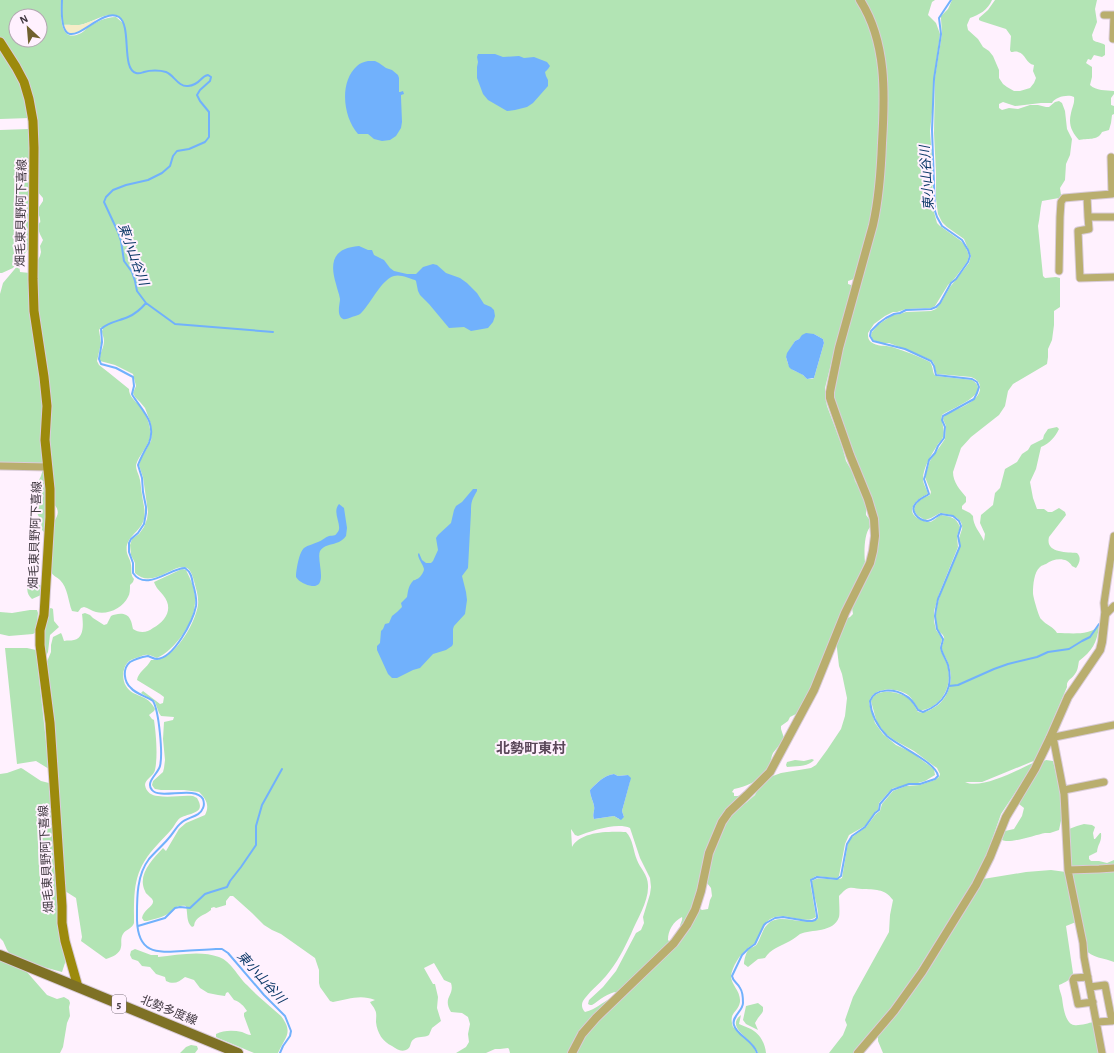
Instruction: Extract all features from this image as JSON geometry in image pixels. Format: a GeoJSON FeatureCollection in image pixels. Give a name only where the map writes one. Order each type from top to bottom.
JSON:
{"type":"FeatureCollection","features":[{"type":"Feature","properties":{"kind":"main road","name":"畑毛東貝野阿下喜線"},"geometry":{"type":"LineString","coordinates":[[0,42],[24,82],[33,121],[34,311],[47,406],[45,440],[50,489],[50,517],[44,615],[40,630],[40,645],[50,723],[62,923],[64,941],[78,987]]}},
{"type":"Feature","properties":{"kind":"main road","name":"北勢多度線"},"geometry":{"type":"LineString","coordinates":[[0,955],[238,1053]]}},
{"type":"Feature","properties":{"kind":"street"},"geometry":{"type":"LineString","coordinates":[[572,1053],[582,1034],[596,1018],[674,943],[687,925],[702,892],[709,852],[722,822],[729,812],[770,772],[814,690],[845,613],[870,563],[875,536],[874,519],[830,398],[839,348],[878,205],[881,177],[884,122],[883,77],[880,54],[874,28],[860,0]]}},
{"type":"Feature","properties":{"kind":"street"},"geometry":{"type":"LineString","coordinates":[[1104,15],[1114,15],[1113,39]]}},
{"type":"Feature","properties":{"kind":"street"},"geometry":{"type":"LineString","coordinates":[[1059,271],[1061,202],[1064,198],[1112,194],[1111,157]]}},
{"type":"Feature","properties":{"kind":"street"},"geometry":{"type":"LineString","coordinates":[[1087,196],[1089,229],[1078,231],[1080,278],[1114,278]]}},
{"type":"Feature","properties":{"kind":"street"},"geometry":{"type":"LineString","coordinates":[[1088,217],[1114,217]]}},
{"type":"Feature","properties":{"kind":"street"},"geometry":{"type":"LineString","coordinates":[[0,466],[48,467]]}},
{"type":"Feature","properties":{"kind":"street"},"geometry":{"type":"LineString","coordinates":[[858,1053],[894,1011],[922,972],[976,885],[990,857],[1006,817],[1035,769],[1051,738],[1068,697],[1100,650],[1105,615],[1104,603],[1114,536]]}},
{"type":"Feature","properties":{"kind":"street"},"geometry":{"type":"LineString","coordinates":[[1105,615],[1114,606]]}},
{"type":"Feature","properties":{"kind":"street"},"geometry":{"type":"LineString","coordinates":[[1051,738],[1114,725]]}},
{"type":"Feature","properties":{"kind":"street"},"geometry":{"type":"LineString","coordinates":[[1051,738],[1064,790],[1068,870],[1083,943],[1084,957],[1102,1053]]}},
{"type":"Feature","properties":{"kind":"street"},"geometry":{"type":"LineString","coordinates":[[1064,790],[1104,782]]}},
{"type":"Feature","properties":{"kind":"street"},"geometry":{"type":"LineString","coordinates":[[1068,870],[1114,868]]}},
{"type":"Feature","properties":{"kind":"street"},"geometry":{"type":"LineString","coordinates":[[1088,977],[1074,978],[1073,980],[1078,1004],[1093,1002]]}},
{"type":"Feature","properties":{"kind":"street"},"geometry":{"type":"LineString","coordinates":[[1090,987],[1105,985],[1110,1006],[1112,1021],[1097,1022]]}},
{"type":"Feature","properties":{"kind":"green space"},"geometry":{"type":"Polygon","coordinates":[[[0,0],[61,0],[62,24],[67,34],[72,36],[80,34],[101,20],[108,18],[116,17],[124,24],[120,17],[110,15],[84,24],[63,25],[62,0],[857,0],[868,22],[878,54],[881,103],[875,204],[854,279],[848,281],[848,284],[851,285],[851,290],[825,388],[825,396],[846,461],[866,500],[866,515],[869,519],[870,527],[866,539],[865,562],[829,641],[812,686],[798,713],[790,717],[788,721],[781,726],[784,738],[773,753],[770,764],[763,775],[754,782],[734,789],[732,792],[734,793],[734,796],[744,794],[726,810],[693,907],[682,927],[680,927],[680,924],[682,917],[670,930],[668,940],[670,942],[619,992],[608,994],[592,1005],[588,1004],[589,1000],[603,987],[616,971],[636,933],[641,930],[644,923],[643,917],[650,894],[650,878],[640,858],[630,828],[625,826],[611,827],[578,836],[575,835],[571,829],[572,847],[576,842],[588,835],[604,832],[626,832],[633,845],[637,860],[648,881],[648,891],[645,904],[617,961],[610,971],[585,998],[582,1005],[585,1012],[596,1008],[612,998],[582,1030],[568,1053],[510,1053],[508,1048],[495,1049],[486,1053],[456,1053],[466,1047],[469,1042],[468,1034],[470,1024],[468,1017],[462,1013],[451,1012],[448,1000],[452,987],[451,983],[444,980],[434,963],[424,968],[433,984],[435,984],[438,997],[437,1008],[441,1021],[432,1028],[429,1035],[414,1039],[409,1048],[406,1050],[399,1050],[383,1040],[379,1033],[376,1022],[376,1011],[370,1002],[375,1000],[360,997],[333,1002],[330,1001],[320,987],[319,970],[315,958],[281,934],[264,925],[233,896],[230,896],[226,901],[226,905],[211,908],[211,910],[196,920],[194,926],[192,927],[188,920],[186,906],[176,907],[166,915],[159,918],[144,921],[142,918],[144,913],[153,903],[143,885],[144,874],[147,868],[163,848],[166,851],[179,829],[186,823],[205,815],[207,805],[204,797],[199,792],[184,790],[161,790],[155,789],[152,785],[153,781],[163,772],[164,768],[164,722],[173,720],[174,717],[161,716],[155,702],[141,693],[143,691],[160,704],[163,703],[164,697],[137,680],[139,675],[151,660],[167,656],[185,636],[196,612],[198,596],[190,570],[187,568],[176,568],[156,577],[149,578],[142,577],[135,573],[135,563],[131,555],[130,545],[132,539],[139,534],[144,527],[147,519],[148,512],[143,477],[139,465],[151,441],[151,424],[145,408],[133,393],[136,386],[133,374],[115,365],[100,361],[104,341],[102,332],[103,329],[101,327],[99,330],[101,343],[97,361],[99,365],[129,389],[131,396],[146,416],[150,428],[149,441],[136,465],[145,513],[144,519],[142,524],[130,539],[127,547],[127,553],[134,579],[130,585],[129,596],[126,601],[115,610],[101,613],[94,612],[84,607],[78,612],[72,611],[63,583],[51,572],[54,522],[58,511],[54,504],[38,313],[36,264],[40,256],[40,246],[43,240],[38,230],[40,216],[37,213],[37,210],[43,201],[43,198],[37,191],[37,120],[21,68],[9,48],[48,48],[48,8],[8,8],[8,47],[0,37],[0,0]],[[814,334],[801,337],[795,341],[786,357],[792,369],[807,379],[814,378],[824,343],[823,339],[814,334]],[[614,774],[601,780],[590,790],[594,806],[594,819],[614,816],[619,819],[624,817],[622,811],[630,781],[628,775],[618,776],[614,774]]]}},
{"type":"Feature","properties":{"kind":"green space"},"geometry":{"type":"Polygon","coordinates":[[[863,0],[935,0],[932,2],[928,15],[936,23],[940,34],[933,85],[930,131],[933,172],[932,202],[937,223],[961,241],[969,256],[967,262],[948,285],[935,306],[931,308],[906,309],[893,312],[874,324],[868,333],[868,337],[873,344],[889,346],[930,362],[936,376],[972,380],[977,385],[978,391],[968,400],[942,415],[944,434],[942,440],[928,461],[923,474],[923,481],[928,494],[919,499],[912,509],[916,517],[921,520],[930,522],[941,515],[955,519],[960,527],[957,536],[958,547],[939,594],[934,611],[936,630],[942,638],[940,646],[947,664],[949,676],[947,688],[942,698],[938,702],[923,710],[919,710],[908,695],[898,690],[885,690],[874,693],[869,703],[875,723],[883,734],[896,745],[913,753],[934,769],[935,775],[925,781],[893,788],[879,803],[878,810],[865,826],[849,835],[845,844],[839,876],[834,878],[816,876],[811,879],[810,882],[816,917],[807,920],[786,916],[770,919],[764,925],[755,943],[742,954],[737,961],[733,969],[731,979],[739,995],[740,1002],[739,1006],[732,1015],[733,1027],[754,1047],[756,1053],[576,1053],[585,1035],[650,971],[699,908],[702,910],[708,909],[712,896],[711,888],[707,883],[713,851],[725,822],[755,795],[770,777],[781,773],[811,768],[816,765],[841,729],[845,716],[847,698],[839,666],[836,640],[846,619],[853,614],[852,608],[877,535],[851,447],[833,398],[842,345],[881,202],[885,154],[885,86],[863,0]]]}},
{"type":"Feature","properties":{"kind":"green space"},"geometry":{"type":"Polygon","coordinates":[[[952,0],[992,0],[983,12],[970,18],[967,25],[968,30],[993,56],[999,70],[999,78],[1003,84],[1014,91],[1020,91],[1030,88],[1034,83],[1036,78],[1033,71],[1034,65],[1029,63],[1021,53],[1011,52],[1011,36],[1006,29],[981,21],[979,18],[988,10],[995,0],[1097,0],[1095,9],[1097,22],[1092,35],[1093,40],[1105,45],[1105,55],[1102,57],[1094,55],[1091,60],[1088,59],[1086,63],[1092,67],[1090,85],[1092,87],[1114,91],[1111,98],[1111,105],[1114,106],[1114,114],[1112,115],[1109,130],[1102,132],[1095,138],[1079,140],[1074,134],[1070,125],[1071,111],[1074,103],[1074,97],[1071,96],[1059,98],[1052,103],[1015,106],[1003,102],[999,104],[999,108],[1002,110],[1009,108],[1018,109],[1030,105],[1049,107],[1055,102],[1059,101],[1062,103],[1065,111],[1067,129],[1072,139],[1070,155],[1066,164],[1065,180],[1060,188],[1061,195],[1059,198],[1042,201],[1038,226],[1043,276],[1045,278],[1060,278],[1060,307],[1054,311],[1054,325],[1052,340],[1048,349],[1047,364],[1013,384],[1008,391],[1005,406],[999,415],[971,437],[961,448],[953,476],[959,489],[966,497],[966,502],[962,506],[962,509],[973,516],[975,526],[984,541],[985,534],[980,523],[981,515],[993,505],[995,493],[1000,488],[1005,469],[1017,462],[1022,454],[1028,450],[1031,445],[1043,439],[1048,429],[1057,427],[1059,429],[1052,440],[1041,447],[1036,469],[1030,482],[1037,509],[1044,509],[1048,512],[1052,512],[1059,508],[1065,512],[1066,515],[1049,537],[1050,546],[1057,551],[1077,553],[1080,561],[1076,568],[1067,561],[1060,559],[1041,566],[1035,575],[1033,595],[1041,619],[1057,633],[1085,633],[1099,626],[1097,637],[1093,646],[1079,661],[1078,668],[1074,676],[1067,683],[1067,687],[1036,760],[982,782],[965,782],[972,784],[989,781],[1033,763],[1034,764],[1001,814],[986,857],[977,877],[891,1010],[854,1053],[829,1053],[843,1035],[847,1025],[845,1020],[853,997],[889,932],[893,900],[890,896],[879,890],[848,889],[839,896],[839,917],[832,926],[822,930],[800,934],[773,950],[765,958],[758,959],[748,967],[744,964],[744,962],[748,950],[756,945],[765,927],[772,921],[784,919],[812,921],[818,919],[818,911],[812,881],[815,879],[842,878],[848,843],[851,838],[866,827],[880,811],[882,804],[893,791],[906,786],[920,785],[935,780],[940,774],[937,768],[914,751],[886,734],[877,723],[871,701],[877,694],[882,692],[897,693],[910,700],[918,712],[923,712],[928,711],[938,705],[942,701],[950,686],[950,669],[942,649],[944,637],[937,628],[936,615],[940,597],[960,546],[959,539],[962,525],[958,519],[948,514],[940,513],[925,520],[917,515],[914,510],[918,502],[930,495],[931,492],[925,477],[930,461],[945,439],[946,426],[943,419],[945,415],[973,401],[980,392],[980,386],[977,380],[971,377],[937,374],[931,360],[889,343],[881,343],[873,340],[871,336],[872,332],[879,324],[893,315],[906,312],[931,311],[936,309],[950,287],[969,263],[971,256],[964,239],[942,222],[938,214],[936,199],[934,133],[935,78],[942,34],[941,16],[948,9],[952,0]]]}},
{"type":"Feature","properties":{"kind":"green space"},"geometry":{"type":"Polygon","coordinates":[[[0,47],[19,79],[30,118],[0,119],[0,47]]]}},
{"type":"Feature","properties":{"kind":"green space"},"geometry":{"type":"Polygon","coordinates":[[[29,129],[30,247],[13,268],[0,273],[0,130],[29,129]]]}},
{"type":"Feature","properties":{"kind":"green space"},"geometry":{"type":"Polygon","coordinates":[[[19,264],[20,272],[30,273],[44,407],[44,462],[40,464],[0,464],[0,294],[3,283],[19,264]]]}},
{"type":"Feature","properties":{"kind":"green space"},"geometry":{"type":"Polygon","coordinates":[[[43,469],[46,493],[45,533],[42,530],[41,521],[36,507],[39,501],[39,480],[43,469]]]}},
{"type":"Feature","properties":{"kind":"green space"},"geometry":{"type":"Polygon","coordinates":[[[182,569],[186,570],[195,594],[194,611],[187,627],[177,642],[164,654],[157,658],[150,655],[145,655],[129,661],[125,667],[123,677],[129,690],[148,700],[155,709],[149,715],[154,720],[156,764],[153,774],[145,783],[147,790],[156,796],[193,796],[197,798],[200,808],[194,813],[181,817],[150,853],[139,871],[134,900],[134,923],[132,927],[123,934],[119,952],[106,959],[81,941],[82,937],[76,898],[65,891],[46,664],[51,652],[53,637],[61,633],[64,641],[78,639],[82,633],[82,614],[85,613],[90,615],[104,625],[107,624],[111,616],[116,614],[124,614],[129,617],[133,629],[140,632],[146,632],[158,625],[167,614],[168,605],[154,582],[182,569]]]}},
{"type":"Feature","properties":{"kind":"green space"},"geometry":{"type":"Polygon","coordinates":[[[34,582],[42,586],[41,595],[32,599],[27,589],[29,583],[34,582]]]}},
{"type":"Feature","properties":{"kind":"green space"},"geometry":{"type":"Polygon","coordinates":[[[51,608],[53,609],[54,621],[59,627],[50,635],[48,652],[45,658],[43,639],[46,610],[51,608]]]}},
{"type":"Feature","properties":{"kind":"green space"},"geometry":{"type":"Polygon","coordinates":[[[37,610],[38,613],[36,632],[33,634],[9,636],[0,634],[0,612],[12,613],[37,610]]]}},
{"type":"Feature","properties":{"kind":"green space"},"geometry":{"type":"Polygon","coordinates":[[[5,648],[27,648],[36,650],[49,769],[36,761],[17,764],[5,648]]]}},
{"type":"Feature","properties":{"kind":"green space"},"geometry":{"type":"Polygon","coordinates":[[[795,760],[804,761],[814,760],[805,765],[787,767],[786,765],[787,762],[795,760]]]}},
{"type":"Feature","properties":{"kind":"green space"},"geometry":{"type":"Polygon","coordinates":[[[1046,760],[1053,761],[1061,794],[1062,816],[1059,830],[1011,841],[1002,840],[1005,831],[1014,829],[1022,816],[1024,808],[1019,804],[1041,763],[1046,760]]]}},
{"type":"Feature","properties":{"kind":"green space"},"geometry":{"type":"Polygon","coordinates":[[[21,768],[41,781],[49,783],[58,904],[57,921],[66,960],[62,972],[36,965],[11,955],[0,938],[0,774],[21,768]]]}},
{"type":"Feature","properties":{"kind":"green space"},"geometry":{"type":"Polygon","coordinates":[[[1084,824],[1095,827],[1093,833],[1094,839],[1101,833],[1097,852],[1089,856],[1089,859],[1091,861],[1107,863],[1114,860],[1114,865],[1071,867],[1069,829],[1084,824]]]}},
{"type":"Feature","properties":{"kind":"green space"},"geometry":{"type":"Polygon","coordinates":[[[1051,870],[1066,872],[1076,922],[1066,926],[1073,973],[1070,979],[1059,985],[1065,1014],[1068,1021],[1074,1025],[1093,1022],[1099,1053],[883,1053],[878,1041],[878,1036],[925,973],[983,879],[1026,872],[1051,870]]]}},
{"type":"Feature","properties":{"kind":"green space"},"geometry":{"type":"Polygon","coordinates":[[[1114,870],[1114,962],[1094,956],[1085,949],[1070,873],[1114,870]]]}},
{"type":"Feature","properties":{"kind":"green space"},"geometry":{"type":"Polygon","coordinates":[[[135,949],[151,955],[158,955],[158,957],[197,953],[212,955],[223,959],[259,997],[281,1016],[285,1022],[288,1031],[278,1053],[254,1053],[216,1037],[216,1034],[229,1031],[239,1031],[251,1035],[244,1016],[244,1013],[247,1011],[243,1006],[234,1000],[228,992],[225,996],[208,993],[200,988],[194,980],[185,977],[172,983],[166,981],[165,977],[156,974],[150,967],[142,966],[138,961],[132,959],[130,955],[131,951],[135,949]]]}},
{"type":"Feature","properties":{"kind":"green space"},"geometry":{"type":"Polygon","coordinates":[[[0,960],[26,971],[47,995],[57,999],[64,997],[69,1000],[70,1016],[67,1023],[63,1047],[60,1053],[0,1053],[0,960]]]}},
{"type":"Feature","properties":{"kind":"green space"},"geometry":{"type":"Polygon","coordinates":[[[758,1003],[763,1007],[763,1011],[755,1023],[758,1030],[746,1024],[743,1020],[746,1006],[758,1003]]]}},
{"type":"Feature","properties":{"kind":"green space"},"geometry":{"type":"Polygon","coordinates":[[[741,1015],[739,1024],[757,1033],[763,1042],[766,1053],[758,1053],[738,1029],[736,1024],[741,1015]]]}},
{"type":"Feature","properties":{"kind":"green space"},"geometry":{"type":"Polygon","coordinates":[[[191,1045],[197,1046],[198,1049],[195,1053],[180,1053],[186,1047],[191,1045]]]}},
{"type":"Feature","properties":{"kind":"sand"},"geometry":{"type":"Polygon","coordinates":[[[97,19],[81,31],[71,34],[64,29],[63,25],[81,25],[97,19]]]}},
{"type":"Feature","properties":{"kind":"water"},"geometry":{"type":"Polygon","coordinates":[[[478,54],[495,54],[503,57],[534,57],[547,62],[550,66],[545,72],[548,80],[548,86],[533,103],[527,107],[507,111],[488,100],[483,94],[477,78],[478,54]]]}},
{"type":"Feature","properties":{"kind":"water"},"geometry":{"type":"Polygon","coordinates":[[[368,61],[375,61],[398,75],[399,92],[403,91],[404,94],[401,95],[401,128],[396,136],[390,140],[382,141],[374,139],[368,134],[358,134],[353,127],[346,109],[345,90],[347,81],[357,66],[368,61]]]}},
{"type":"Feature","properties":{"kind":"water"},"geometry":{"type":"Polygon","coordinates":[[[359,246],[372,250],[374,255],[384,260],[394,271],[407,274],[416,274],[423,267],[433,264],[437,265],[446,273],[460,278],[477,293],[484,304],[494,310],[495,316],[493,322],[488,328],[471,331],[464,327],[449,328],[420,295],[416,281],[407,277],[399,276],[394,276],[385,282],[360,314],[343,319],[339,312],[340,299],[334,276],[334,262],[339,253],[351,247],[359,246]]]}},
{"type":"Feature","properties":{"kind":"water"},"geometry":{"type":"Polygon","coordinates":[[[806,333],[814,334],[823,339],[824,343],[814,378],[807,379],[789,367],[786,357],[795,341],[806,333]]]}},
{"type":"Feature","properties":{"kind":"water"},"geometry":{"type":"Polygon","coordinates":[[[473,489],[477,489],[477,491],[471,505],[468,568],[462,576],[467,600],[465,614],[453,629],[453,644],[446,650],[433,654],[420,668],[397,678],[392,678],[388,674],[377,650],[377,646],[380,643],[381,631],[385,624],[389,623],[392,616],[402,607],[401,603],[407,597],[412,582],[422,575],[424,569],[418,554],[419,553],[422,560],[426,563],[431,563],[433,561],[438,550],[436,538],[451,523],[456,506],[462,502],[473,489]]]}},
{"type":"Feature","properties":{"kind":"water"},"geometry":{"type":"Polygon","coordinates":[[[339,504],[344,508],[347,528],[346,536],[339,542],[326,546],[320,551],[320,582],[317,585],[312,586],[305,584],[296,577],[297,566],[302,550],[336,534],[339,530],[336,511],[339,504]]]}},
{"type":"Feature","properties":{"kind":"water"},"geometry":{"type":"Polygon","coordinates":[[[614,774],[618,776],[628,775],[631,778],[622,811],[624,817],[621,820],[614,816],[594,819],[594,806],[590,790],[604,778],[614,774]]]}},
{"type":"Feature","properties":{"kind":"waterway","name":"東小山谷川"},"geometry":{"type":"LineString","coordinates":[[62,0],[62,21],[66,32],[72,34],[81,31],[100,19],[110,16],[119,17],[123,22],[125,29],[129,64],[131,70],[136,73],[146,71],[164,71],[181,85],[185,86],[195,84],[205,76],[208,75],[211,77],[210,81],[200,90],[197,95],[209,112],[209,137],[205,142],[189,149],[177,151],[173,156],[170,166],[162,173],[148,180],[126,185],[113,190],[106,197],[104,202],[118,232],[124,261],[132,272],[137,291],[146,303],[133,314],[110,323],[101,329],[102,342],[99,359],[101,364],[116,368],[133,377],[134,386],[132,394],[147,417],[151,429],[149,443],[138,465],[142,478],[146,513],[144,524],[129,543],[129,552],[133,563],[133,573],[138,578],[151,580],[185,568],[189,571],[192,577],[196,601],[196,606],[191,620],[176,646],[163,657],[157,659],[148,656],[130,662],[127,665],[125,672],[125,679],[129,685],[133,690],[153,701],[157,714],[160,733],[161,760],[159,769],[151,781],[150,787],[156,793],[162,794],[193,793],[199,795],[203,799],[204,803],[201,811],[179,825],[149,859],[139,880],[137,920],[138,931],[141,939],[150,949],[164,952],[222,949],[228,953],[264,995],[285,1016],[291,1031],[290,1036],[280,1053]]}},
{"type":"Feature","properties":{"kind":"waterway","name":"東小山谷川"},"geometry":{"type":"LineString","coordinates":[[757,1053],[752,1045],[735,1029],[734,1025],[734,1019],[741,1009],[743,1000],[741,990],[733,980],[732,976],[742,955],[755,944],[764,925],[775,918],[783,917],[807,921],[815,920],[817,916],[811,880],[817,877],[837,879],[841,876],[847,844],[852,836],[865,827],[879,810],[880,804],[892,790],[909,784],[920,784],[935,779],[938,776],[936,771],[924,760],[887,736],[873,715],[870,701],[876,693],[881,691],[897,692],[908,697],[918,710],[923,712],[937,705],[946,694],[950,681],[950,673],[941,647],[943,639],[937,629],[935,616],[938,599],[960,546],[958,536],[961,526],[959,521],[953,516],[941,514],[927,521],[920,519],[914,512],[914,506],[918,501],[929,494],[924,479],[929,460],[944,438],[945,427],[942,420],[943,416],[974,399],[979,387],[977,382],[972,379],[936,375],[931,361],[905,349],[873,341],[870,336],[871,331],[879,323],[894,314],[906,310],[931,309],[936,307],[940,303],[951,283],[956,279],[968,262],[970,256],[962,240],[942,226],[935,211],[932,130],[934,79],[941,34],[939,18],[951,0]]}},
{"type":"Feature","properties":{"kind":"waterway"},"geometry":{"type":"LineString","coordinates":[[146,303],[175,324],[273,332]]}},
{"type":"Feature","properties":{"kind":"waterway"},"geometry":{"type":"LineString","coordinates":[[949,686],[958,685],[1008,664],[1037,657],[1048,652],[1069,649],[1090,637],[1099,624]]}},
{"type":"Feature","properties":{"kind":"waterway"},"geometry":{"type":"LineString","coordinates":[[138,926],[165,918],[175,908],[190,908],[205,894],[227,887],[256,845],[256,826],[262,805],[282,769]]}},
{"type":"Feature","properties":{"kind":"district","name":"北勢町東村"},"geometry":{"type":"Point","coordinates":[531,748]}}]}
